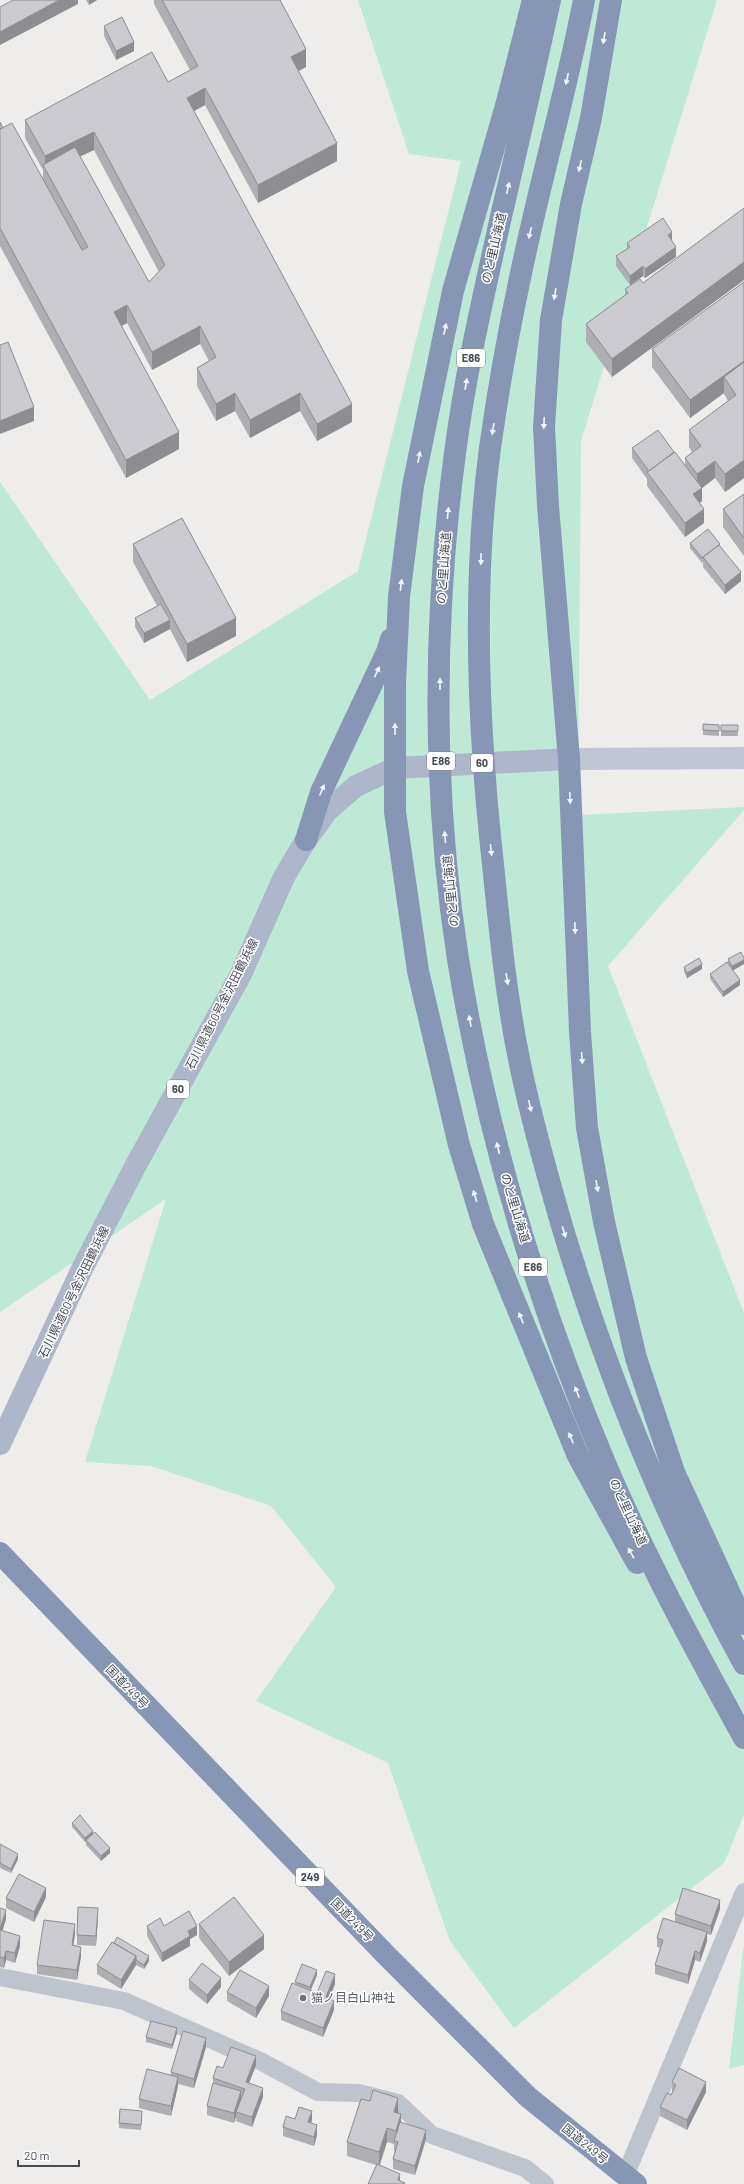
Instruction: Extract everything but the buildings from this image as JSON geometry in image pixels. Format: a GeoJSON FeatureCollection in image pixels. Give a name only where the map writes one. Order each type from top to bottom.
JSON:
{"type":"FeatureCollection","features":[{"type":"Feature","properties":{"kind":"highway"},"geometry":{"type":"LineString","coordinates":[[533,0],[507,102],[453,291],[413,486],[399,612],[395,683],[395,812],[418,971],[459,1145],[483,1224],[578,1456],[634,1558],[726,1705]]}},
{"type":"Feature","properties":{"kind":"highway","name":"のと里山海道"},"geometry":{"type":"LineString","coordinates":[[550,0],[474,341],[455,450],[444,570],[440,640],[440,723],[442,799],[458,957],[478,1067],[503,1169],[529,1255],[578,1393],[606,1465],[671,1599],[744,1738]]}},
{"type":"Feature","properties":{"kind":"highway","name":"E86"},"geometry":{"type":"LineString","coordinates":[[584,0],[520,275],[505,355],[490,451],[482,541],[480,635],[481,716],[486,797],[502,947],[519,1057],[542,1158],[601,1345],[643,1454],[696,1571],[744,1664]]}},
{"type":"Feature","properties":{"kind":"highway"},"geometry":{"type":"LineString","coordinates":[[611,0],[591,118],[571,204],[551,320],[544,427],[548,506],[569,759],[580,1032],[587,1128],[604,1222],[636,1358],[674,1472],[744,1624]]}},
{"type":"Feature","properties":{"kind":"highway"},"geometry":{"type":"LineString","coordinates":[[306,840],[321,792],[387,652],[399,612]]}},
{"type":"Feature","properties":{"kind":"highway","name":"国道249号"},"geometry":{"type":"LineString","coordinates":[[0,1553],[376,1945],[522,2091],[630,2180]]}},
{"type":"Feature","properties":{"kind":"main road","name":"60"},"geometry":{"type":"LineString","coordinates":[[396,768],[569,759]]}},
{"type":"Feature","properties":{"kind":"main road","name":"石川県道60号金沢田鶴浜線"},"geometry":{"type":"LineString","coordinates":[[0,1444],[82,1269],[137,1163],[241,974],[284,877],[306,840],[327,811],[356,786],[396,768]]}},
{"type":"Feature","properties":{"kind":"street"},"geometry":{"type":"LineString","coordinates":[[569,759],[744,758]]}},
{"type":"Feature","properties":{"kind":"street"},"geometry":{"type":"LineString","coordinates":[[630,2180],[744,1892]]}},
{"type":"Feature","properties":{"kind":"street"},"geometry":{"type":"LineString","coordinates":[[0,1977],[124,2001],[262,2062],[318,2092],[359,2094],[398,2104],[432,2135],[525,2168],[545,2184]]}},
{"type":"Feature","properties":{"kind":"green space"},"geometry":{"type":"Polygon","coordinates":[[[358,0],[717,0],[581,441],[578,815],[744,807],[744,810],[608,966],[744,1313],[744,1815],[724,1863],[514,2028],[450,1941],[388,1763],[256,1701],[336,1587],[271,1506],[151,1466],[85,1462],[166,1199],[0,1312],[0,482],[150,700],[358,571],[461,161],[409,154],[358,0]]]}},
{"type":"Feature","properties":{"kind":"green space"},"geometry":{"type":"Polygon","coordinates":[[[744,1948],[744,2065],[729,2069],[743,1950],[744,1948]]]}},
{"type":"Feature","properties":{"kind":"place","name":"猫ノ目白山神社"},"geometry":{"type":"Point","coordinates":[303,1998]}}]}
